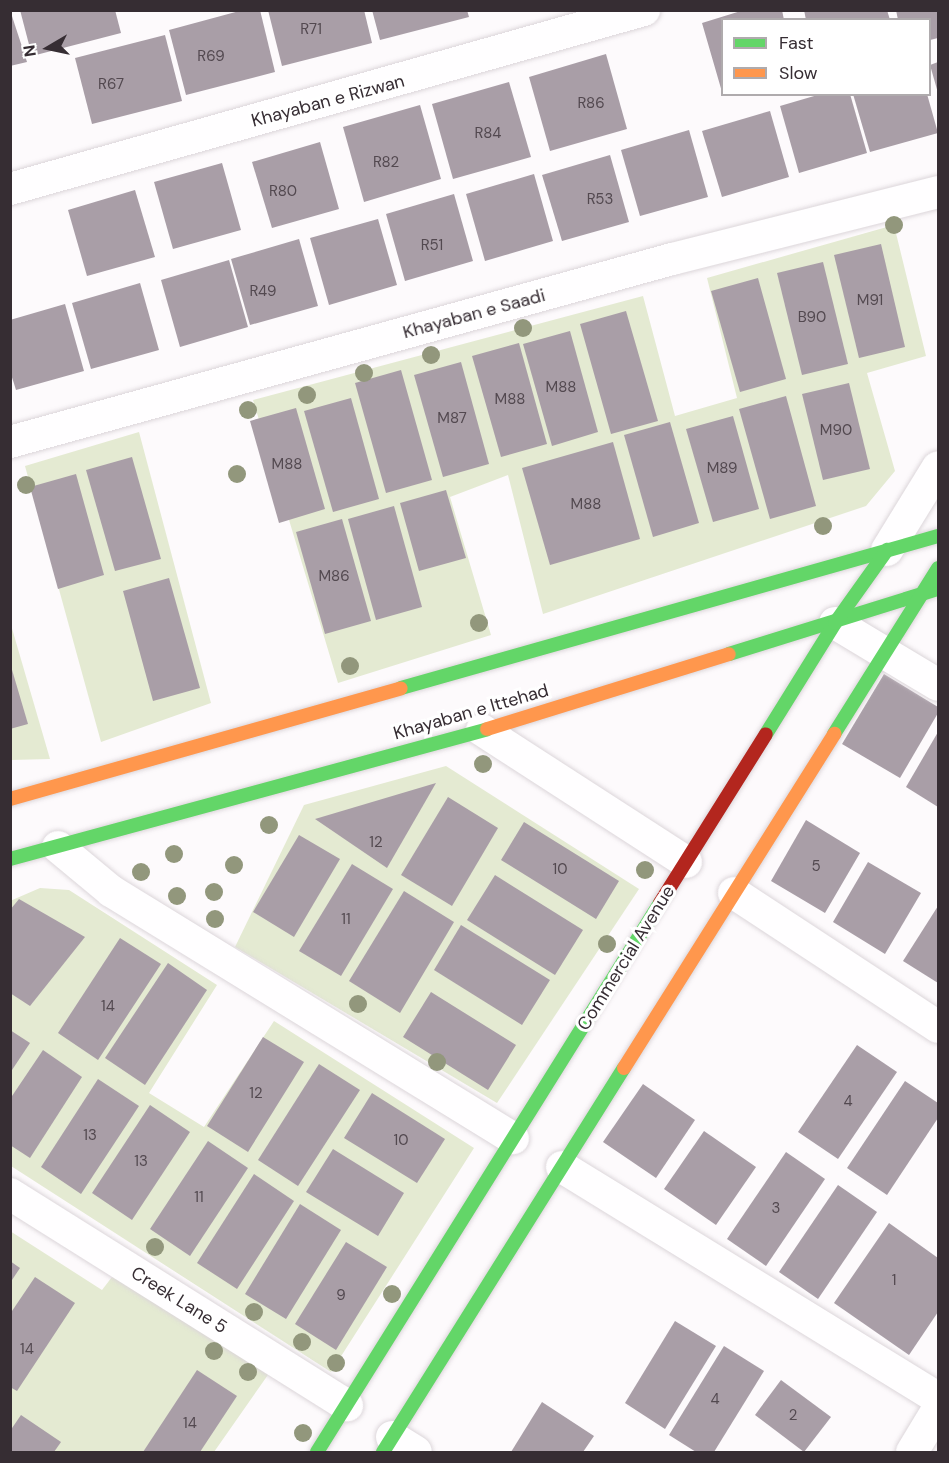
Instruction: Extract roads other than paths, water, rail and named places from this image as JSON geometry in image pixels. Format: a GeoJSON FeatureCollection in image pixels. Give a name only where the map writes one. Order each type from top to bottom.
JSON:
{"type":"FeatureCollection","features":[{"type":"Feature","properties":{"kind":"main road"},"geometry":{"type":"LineString","coordinates":[[10,799],[939,536]]}},
{"type":"Feature","properties":{"kind":"main road","name":"Commercial Avenue"},"geometry":{"type":"LineString","coordinates":[[317,1452],[837,620],[887,550]]}},
{"type":"Feature","properties":{"kind":"main road"},"geometry":{"type":"LineString","coordinates":[[397,1447],[562,1167],[939,567]]}},
{"type":"Feature","properties":{"kind":"main road","name":"Khayaban e Ittehad"},"geometry":{"type":"LineString","coordinates":[[10,859],[482,730],[939,589]]}},
{"type":"Feature","properties":{"kind":"street","name":"Khayaban e Rizwan"},"geometry":{"type":"LineString","coordinates":[[10,189],[644,10]]}},
{"type":"Feature","properties":{"kind":"street","name":"Khayaban e Saadi"},"geometry":{"type":"LineString","coordinates":[[10,442],[672,259],[939,192]]}},
{"type":"Feature","properties":{"kind":"street","name":"Commercial Avenue"},"geometry":{"type":"LineString","coordinates":[[887,550],[939,467]]}},
{"type":"Feature","properties":{"kind":"street"},"geometry":{"type":"LineString","coordinates":[[837,620],[886,654],[939,685]]}},
{"type":"Feature","properties":{"kind":"street"},"geometry":{"type":"LineString","coordinates":[[482,730],[686,862]]}},
{"type":"Feature","properties":{"kind":"street"},"geometry":{"type":"LineString","coordinates":[[58,847],[111,891],[513,1138]]}},
{"type":"Feature","properties":{"kind":"street"},"geometry":{"type":"LineString","coordinates":[[734,893],[939,1027]]}},
{"type":"Feature","properties":{"kind":"street"},"geometry":{"type":"LineString","coordinates":[[562,1167],[939,1398]]}},
{"type":"Feature","properties":{"kind":"street","name":"Creek Lane 5"},"geometry":{"type":"LineString","coordinates":[[10,1194],[347,1405]]}},
{"type":"Feature","properties":{"kind":"street"},"geometry":{"type":"LineString","coordinates":[[912,1452],[939,1409]]}}]}
